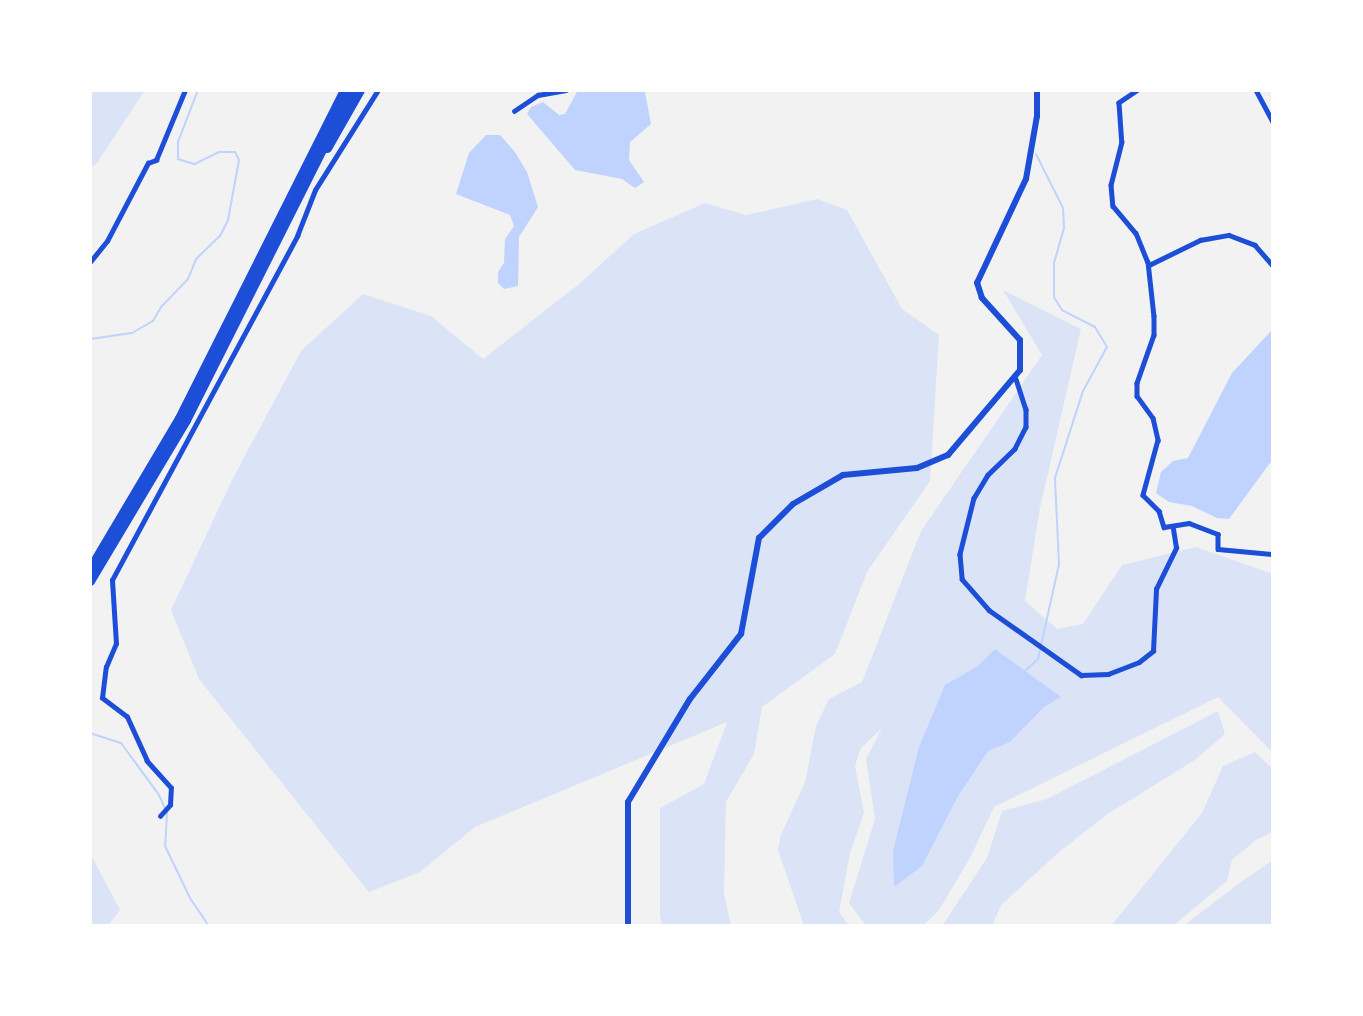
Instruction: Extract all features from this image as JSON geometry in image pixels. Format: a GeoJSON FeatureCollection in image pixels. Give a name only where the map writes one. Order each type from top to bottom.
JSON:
{"type":"FeatureCollection","features":[{"type":"Feature","properties":{"kind":"highway"},"geometry":{"type":"LineString","coordinates":[[90,568],[179,418],[343,90]]}},
{"type":"Feature","properties":{"kind":"highway"},"geometry":{"type":"LineString","coordinates":[[90,581],[186,420],[292,204],[352,90]]}},
{"type":"Feature","properties":{"kind":"highway"},"geometry":{"type":"LineString","coordinates":[[292,204],[360,90]]}},
{"type":"Feature","properties":{"kind":"street"},"geometry":{"type":"LineString","coordinates":[[90,262],[107,241],[148,163],[156,160],[184,90]]}},
{"type":"Feature","properties":{"kind":"street"},"geometry":{"type":"LineString","coordinates":[[160,816],[170,805],[171,788],[147,761],[127,717],[102,698],[106,667],[116,644],[112,580],[297,236],[315,190],[378,90]]}},
{"type":"Feature","properties":{"kind":"street"},"geometry":{"type":"LineString","coordinates":[[514,111],[538,94],[566,90]]}},
{"type":"Feature","properties":{"kind":"street"},"geometry":{"type":"LineString","coordinates":[[628,926],[628,802],[690,699],[741,634],[759,538],[794,504],[843,475],[909,469],[942,459],[959,445],[1016,379],[1021,363],[1020,340],[982,298],[977,283],[1026,179],[1033,150],[1037,90]]}},
{"type":"Feature","properties":{"kind":"street"},"geometry":{"type":"LineString","coordinates":[[1138,90],[1119,103],[1122,142],[1111,195],[1113,206],[1142,245],[1149,266],[1154,335],[1136,390],[1153,418],[1158,440],[1143,495],[1159,511],[1164,527],[1173,528],[1189,524],[1218,534],[1218,549],[1273,554]]}},
{"type":"Feature","properties":{"kind":"street"},"geometry":{"type":"LineString","coordinates":[[1256,90],[1273,122]]}},
{"type":"Feature","properties":{"kind":"street"},"geometry":{"type":"LineString","coordinates":[[1149,266],[1200,240],[1229,236],[1255,245],[1273,266]]}},
{"type":"Feature","properties":{"kind":"street"},"geometry":{"type":"LineString","coordinates":[[1016,379],[1026,409],[1026,427],[1015,449],[988,475],[974,498],[960,554],[962,579],[989,610],[1082,675],[1108,674],[1139,662],[1152,651],[1156,589],[1176,548],[1173,528]]}},
{"type":"Feature","properties":{"kind":"shaded area"},"geometry":{"type":"Polygon","coordinates":[[[90,90],[145,90],[97,163],[90,168],[90,90]]]}},
{"type":"Feature","properties":{"kind":"shaded area"},"geometry":{"type":"Polygon","coordinates":[[[817,199],[847,210],[902,309],[939,335],[930,481],[867,572],[835,654],[762,707],[754,754],[726,802],[724,893],[731,926],[662,926],[660,916],[660,808],[704,784],[727,722],[475,827],[420,872],[369,892],[199,679],[171,610],[233,478],[301,351],[363,294],[431,316],[483,359],[579,284],[634,234],[705,203],[746,215],[817,199]]]}},
{"type":"Feature","properties":{"kind":"shaded area"},"geometry":{"type":"Polygon","coordinates":[[[1003,290],[1081,329],[1040,508],[1025,601],[1057,629],[1083,624],[1122,565],[1196,547],[1273,574],[1273,753],[1218,697],[994,807],[970,858],[939,910],[923,926],[866,926],[849,903],[875,819],[866,759],[882,728],[861,748],[855,766],[864,813],[850,853],[839,912],[849,926],[804,926],[778,850],[780,837],[805,782],[816,726],[829,699],[862,682],[921,531],[1042,355],[1003,290]]]}},
{"type":"Feature","properties":{"kind":"shaded area"},"geometry":{"type":"Polygon","coordinates":[[[1218,711],[1225,734],[1195,760],[1106,815],[1058,853],[1001,905],[992,926],[942,926],[987,858],[1002,811],[1047,799],[1218,711]]]}},
{"type":"Feature","properties":{"kind":"shaded area"},"geometry":{"type":"Polygon","coordinates":[[[1255,752],[1273,769],[1273,832],[1256,840],[1232,860],[1227,881],[1173,926],[1111,926],[1202,813],[1223,766],[1255,752]]]}},
{"type":"Feature","properties":{"kind":"shaded area"},"geometry":{"type":"Polygon","coordinates":[[[90,853],[120,910],[108,926],[90,926],[90,853]]]}},
{"type":"Feature","properties":{"kind":"shaded area"},"geometry":{"type":"Polygon","coordinates":[[[1273,860],[1273,926],[1183,926],[1241,882],[1273,860]]]}},
{"type":"Feature","properties":{"kind":"water"},"geometry":{"type":"Polygon","coordinates":[[[578,90],[645,92],[651,124],[630,142],[629,160],[644,182],[635,188],[622,179],[575,170],[527,114],[531,107],[543,102],[559,115],[565,114],[578,90]]]}},
{"type":"Feature","properties":{"kind":"water"},"geometry":{"type":"Polygon","coordinates":[[[486,135],[500,135],[515,152],[527,172],[538,207],[519,237],[518,286],[504,289],[498,283],[498,272],[504,263],[505,239],[514,226],[510,215],[456,194],[469,153],[486,135]]]}},
{"type":"Feature","properties":{"kind":"water"},"geometry":{"type":"Polygon","coordinates":[[[1273,329],[1273,459],[1229,519],[1217,518],[1192,506],[1169,502],[1156,493],[1161,472],[1173,461],[1188,458],[1232,373],[1273,329]]]}},
{"type":"Feature","properties":{"kind":"water"},"geometry":{"type":"Polygon","coordinates":[[[995,649],[1061,697],[1044,707],[1010,742],[988,751],[957,798],[922,866],[894,887],[893,851],[919,747],[945,685],[978,666],[995,649]]]}},
{"type":"Feature","properties":{"kind":"waterway"},"geometry":{"type":"LineString","coordinates":[[90,339],[132,333],[153,321],[161,307],[188,279],[196,259],[220,236],[228,220],[239,160],[235,152],[219,152],[194,164],[178,159],[178,142],[198,90]]}},
{"type":"Feature","properties":{"kind":"waterway"},"geometry":{"type":"LineString","coordinates":[[1024,672],[1038,659],[1059,564],[1055,478],[1083,391],[1107,347],[1095,327],[1062,310],[1054,297],[1054,263],[1064,227],[1063,208],[1036,154]]}},
{"type":"Feature","properties":{"kind":"waterway"},"geometry":{"type":"LineString","coordinates":[[90,733],[121,743],[159,795],[167,813],[165,846],[190,898],[209,926]]}}]}
